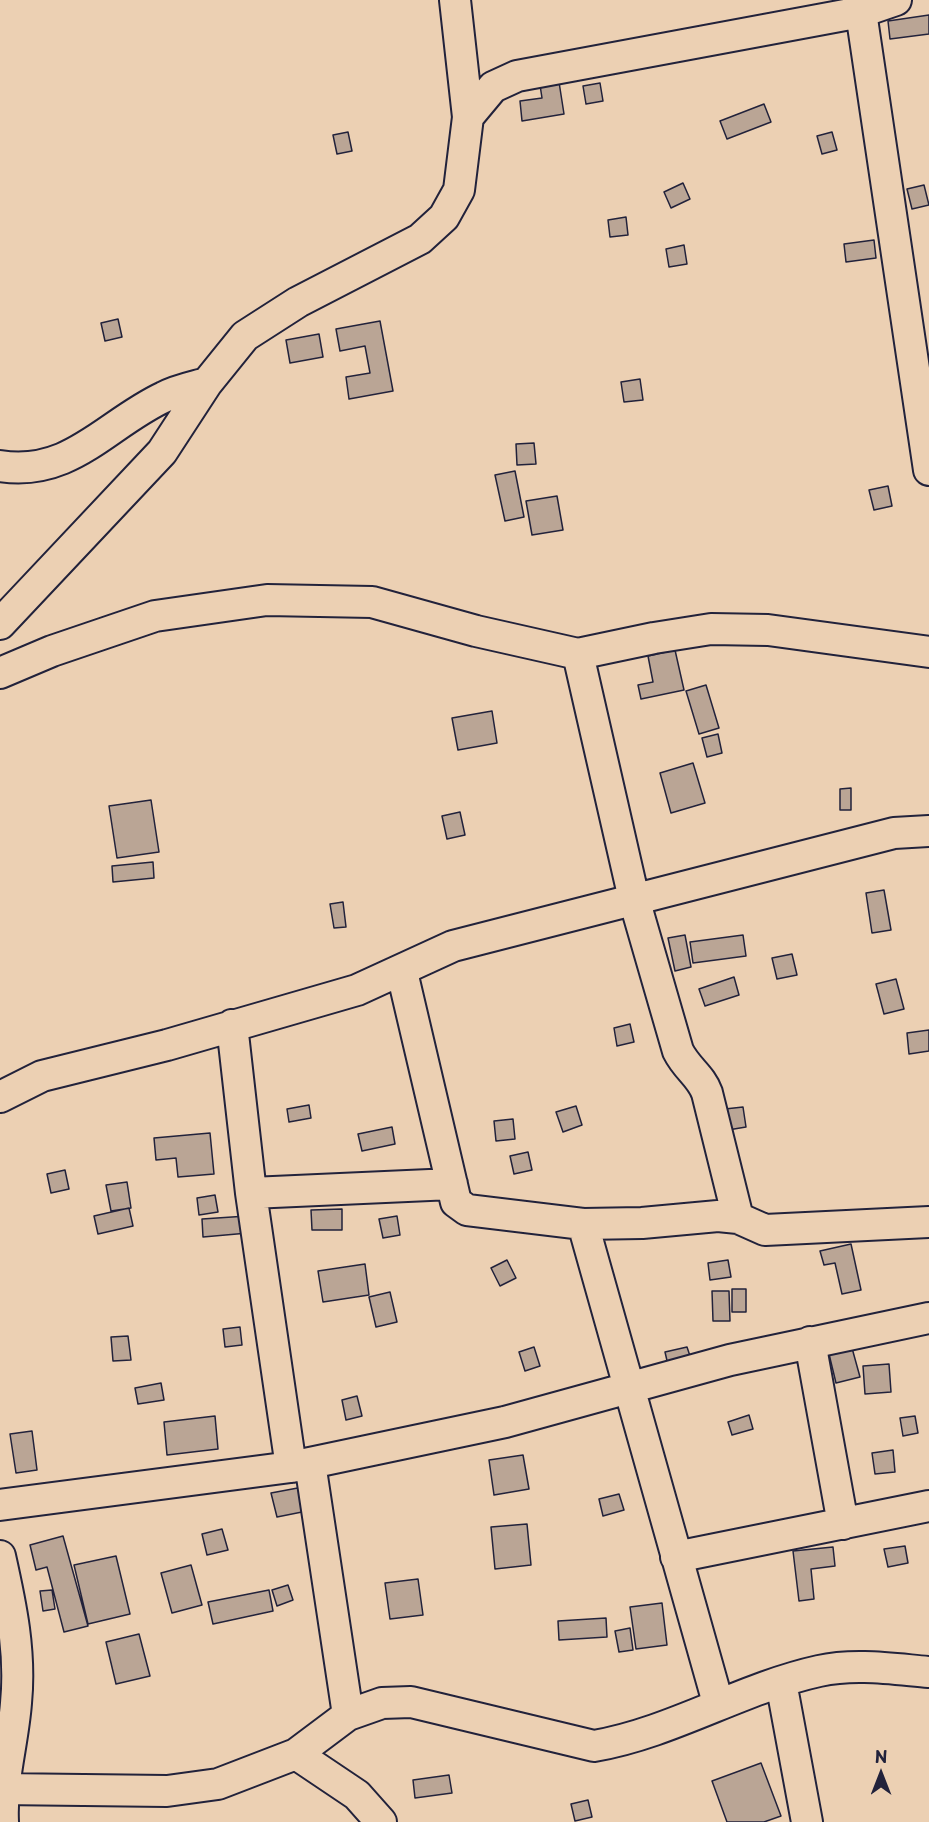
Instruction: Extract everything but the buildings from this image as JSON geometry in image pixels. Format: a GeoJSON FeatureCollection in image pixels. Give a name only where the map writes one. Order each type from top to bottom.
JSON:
{"type":"FeatureCollection","features":[{"type":"Feature","properties":{"kind":"street"},"geometry":{"type":"LineString","coordinates":[[0,624],[162,452],[207,382],[245,336],[298,302],[420,239],[444,217],[459,190],[468,117],[455,0]]}},
{"type":"Feature","properties":{"kind":"street"},"geometry":{"type":"LineString","coordinates":[[468,117],[493,87],[517,76],[861,12],[896,0]]}},
{"type":"Feature","properties":{"kind":"street"},"geometry":{"type":"LineString","coordinates":[[861,12],[929,470]]}},
{"type":"Feature","properties":{"kind":"street"},"geometry":{"type":"LineString","coordinates":[[0,466],[44,467],[75,455],[165,396],[207,382]]}},
{"type":"Feature","properties":{"kind":"street"},"geometry":{"type":"LineString","coordinates":[[0,673],[52,651],[155,616],[267,600],[372,602],[476,631],[578,654],[711,629],[768,630],[929,652]]}},
{"type":"Feature","properties":{"kind":"street"},"geometry":{"type":"LineString","coordinates":[[578,654],[634,899],[678,1051],[687,1068],[703,1080],[738,1218]]}},
{"type":"Feature","properties":{"kind":"street"},"geometry":{"type":"LineString","coordinates":[[0,1096],[42,1076],[156,1048],[357,990],[402,972],[453,946],[894,834],[929,831]]}},
{"type":"Feature","properties":{"kind":"street"},"geometry":{"type":"LineString","coordinates":[[402,972],[456,1202],[467,1210],[583,1224],[642,1223],[717,1216],[738,1218],[765,1230],[929,1222]]}},
{"type":"Feature","properties":{"kind":"street"},"geometry":{"type":"LineString","coordinates":[[232,1025],[251,1193],[348,1716]]}},
{"type":"Feature","properties":{"kind":"street"},"geometry":{"type":"LineString","coordinates":[[251,1193],[452,1184]]}},
{"type":"Feature","properties":{"kind":"street"},"geometry":{"type":"LineString","coordinates":[[583,1224],[718,1703]]}},
{"type":"Feature","properties":{"kind":"street"},"geometry":{"type":"LineString","coordinates":[[0,1505],[300,1465],[505,1422],[810,1342],[929,1318]]}},
{"type":"Feature","properties":{"kind":"street"},"geometry":{"type":"LineString","coordinates":[[810,1342],[843,1524]]}},
{"type":"Feature","properties":{"kind":"street"},"geometry":{"type":"LineString","coordinates":[[676,1557],[929,1506]]}},
{"type":"Feature","properties":{"kind":"street"},"geometry":{"type":"LineString","coordinates":[[0,1556],[18,1647],[16,1703],[1,1789],[3,1822]]}},
{"type":"Feature","properties":{"kind":"street"},"geometry":{"type":"LineString","coordinates":[[1,1789],[167,1791],[218,1784],[296,1754],[348,1716],[382,1703],[411,1702],[594,1746],[623,1741],[718,1703],[821,1670],[854,1667],[929,1672]]}},
{"type":"Feature","properties":{"kind":"street"},"geometry":{"type":"LineString","coordinates":[[781,1682],[807,1822]]}},
{"type":"Feature","properties":{"kind":"street"},"geometry":{"type":"LineString","coordinates":[[296,1754],[357,1795],[381,1822]]}}]}
